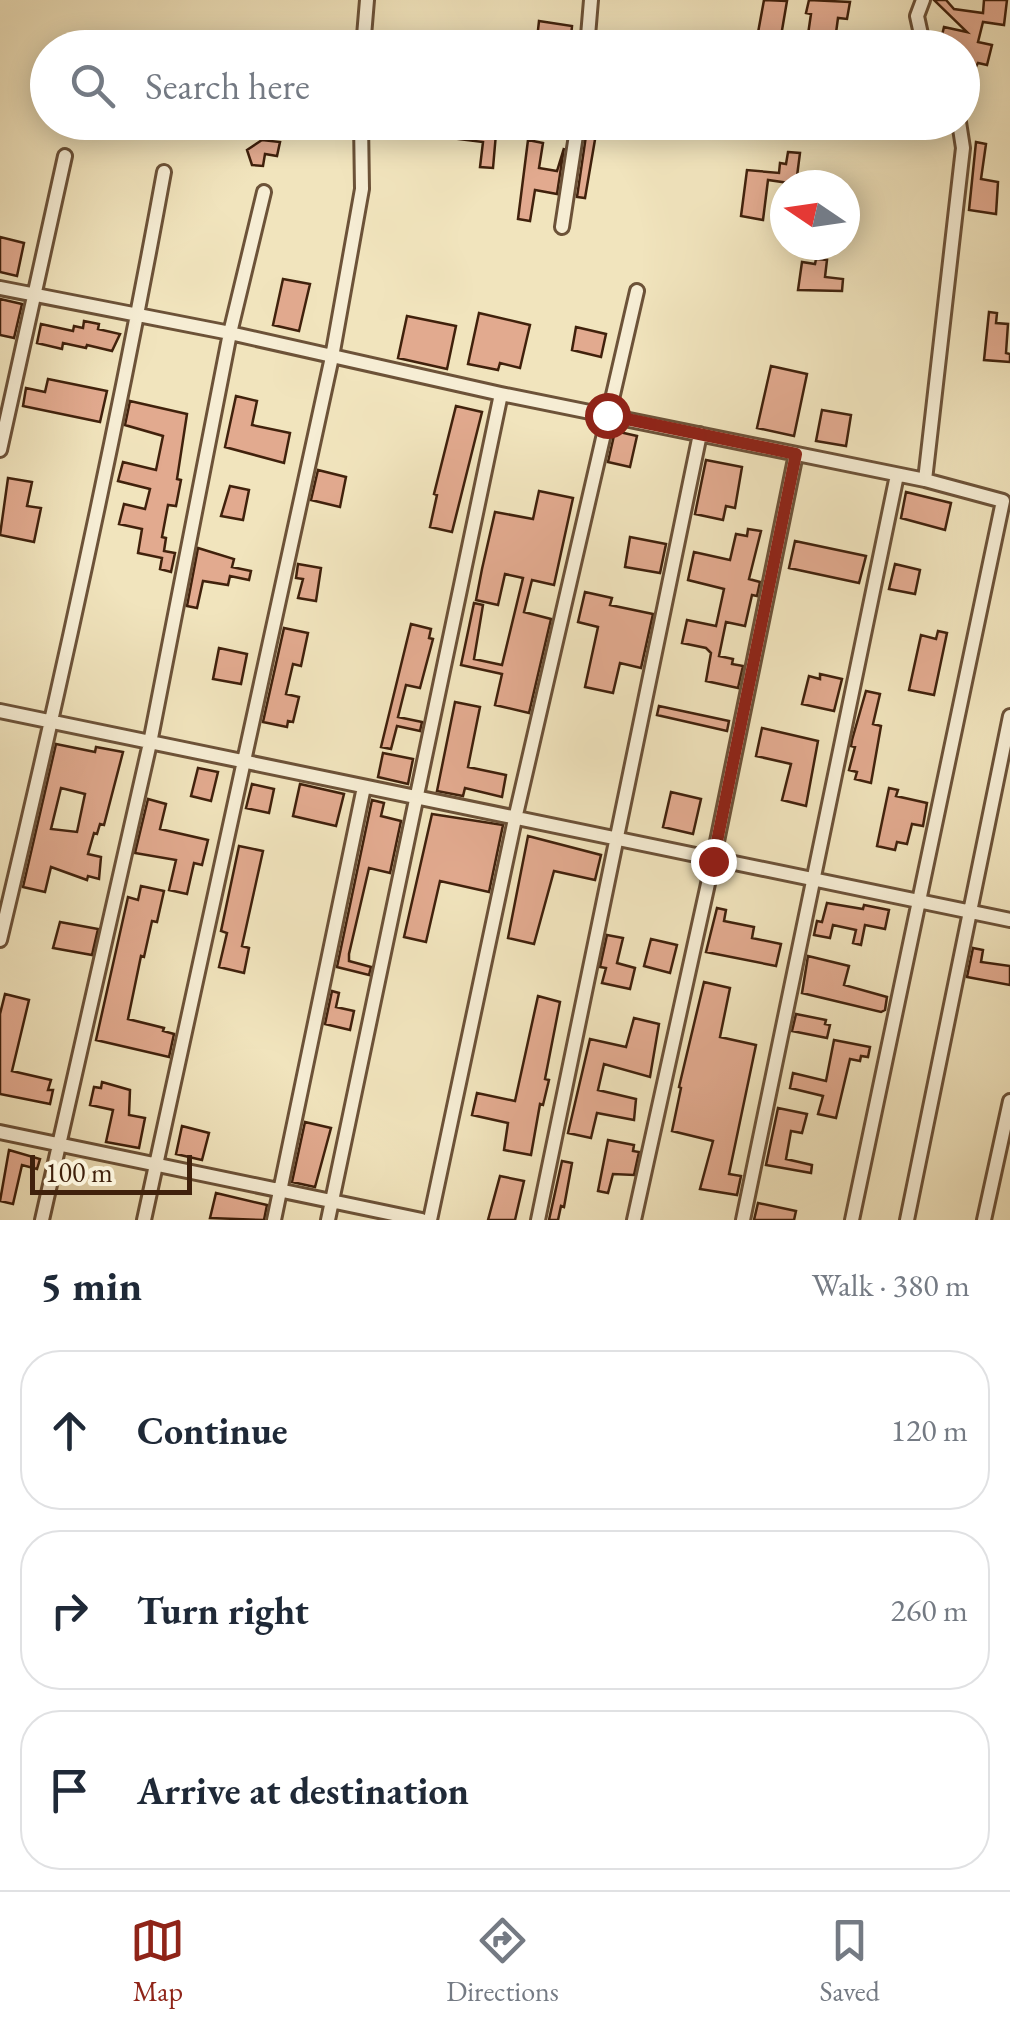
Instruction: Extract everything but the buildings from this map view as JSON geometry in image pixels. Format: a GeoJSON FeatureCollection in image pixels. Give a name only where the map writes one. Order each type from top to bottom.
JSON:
{"type":"FeatureCollection","features":[{"type":"Feature","properties":{"kind":"street"},"geometry":{"type":"LineString","coordinates":[[364,30],[366,0]]}},
{"type":"Feature","properties":{"kind":"street"},"geometry":{"type":"LineString","coordinates":[[588,30],[591,0]]}},
{"type":"Feature","properties":{"kind":"street"},"geometry":{"type":"LineString","coordinates":[[920,30],[917,16],[923,0]]}},
{"type":"Feature","properties":{"kind":"street"},"geometry":{"type":"LineString","coordinates":[[144,1220],[332,357],[362,189],[361,140]]}},
{"type":"Feature","properties":{"kind":"street"},"geometry":{"type":"LineString","coordinates":[[562,227],[575,140]]}},
{"type":"Feature","properties":{"kind":"street"},"geometry":{"type":"LineString","coordinates":[[924,480],[961,140]]}},
{"type":"Feature","properties":{"kind":"street"},"geometry":{"type":"LineString","coordinates":[[0,450],[64,156]]}},
{"type":"Feature","properties":{"kind":"street"},"geometry":{"type":"LineString","coordinates":[[0,940],[52,722],[138,316],[164,172]]}},
{"type":"Feature","properties":{"kind":"street"},"geometry":{"type":"LineString","coordinates":[[42,1220],[150,742],[230,333],[264,192]]}},
{"type":"Feature","properties":{"kind":"street"},"geometry":{"type":"LineString","coordinates":[[0,288],[924,480],[1003,501],[1006,513],[918,900],[852,1220]]}},
{"type":"Feature","properties":{"kind":"street"},"geometry":{"type":"LineString","coordinates":[[430,1220],[515,819],[636,291]]}},
{"type":"Feature","properties":{"kind":"street"},"geometry":{"type":"LineString","coordinates":[[328,1220],[501,394]]}},
{"type":"Feature","properties":{"kind":"street"},"geometry":{"type":"LineString","coordinates":[[538,1220],[700,434]]}},
{"type":"Feature","properties":{"kind":"street"},"geometry":{"type":"LineString","coordinates":[[634,1220],[713,861],[796,454]]}},
{"type":"Feature","properties":{"kind":"street"},"geometry":{"type":"LineString","coordinates":[[743,1220],[896,475]]}},
{"type":"Feature","properties":{"kind":"street"},"geometry":{"type":"LineString","coordinates":[[0,711],[1010,920]]}},
{"type":"Feature","properties":{"kind":"street"},"geometry":{"type":"LineString","coordinates":[[907,1220],[1010,716]]}},
{"type":"Feature","properties":{"kind":"street"},"geometry":{"type":"LineString","coordinates":[[274,1220],[364,787]]}},
{"type":"Feature","properties":{"kind":"street"},"geometry":{"type":"LineString","coordinates":[[984,1220],[1010,1100]]}},
{"type":"Feature","properties":{"kind":"street"},"geometry":{"type":"LineString","coordinates":[[0,1132],[422,1220]]}},
{"type":"Feature","properties":{"kind":"route"},"geometry":{"type":"LineString","coordinates":[[607,415],[796,454],[713,861]]}}]}
